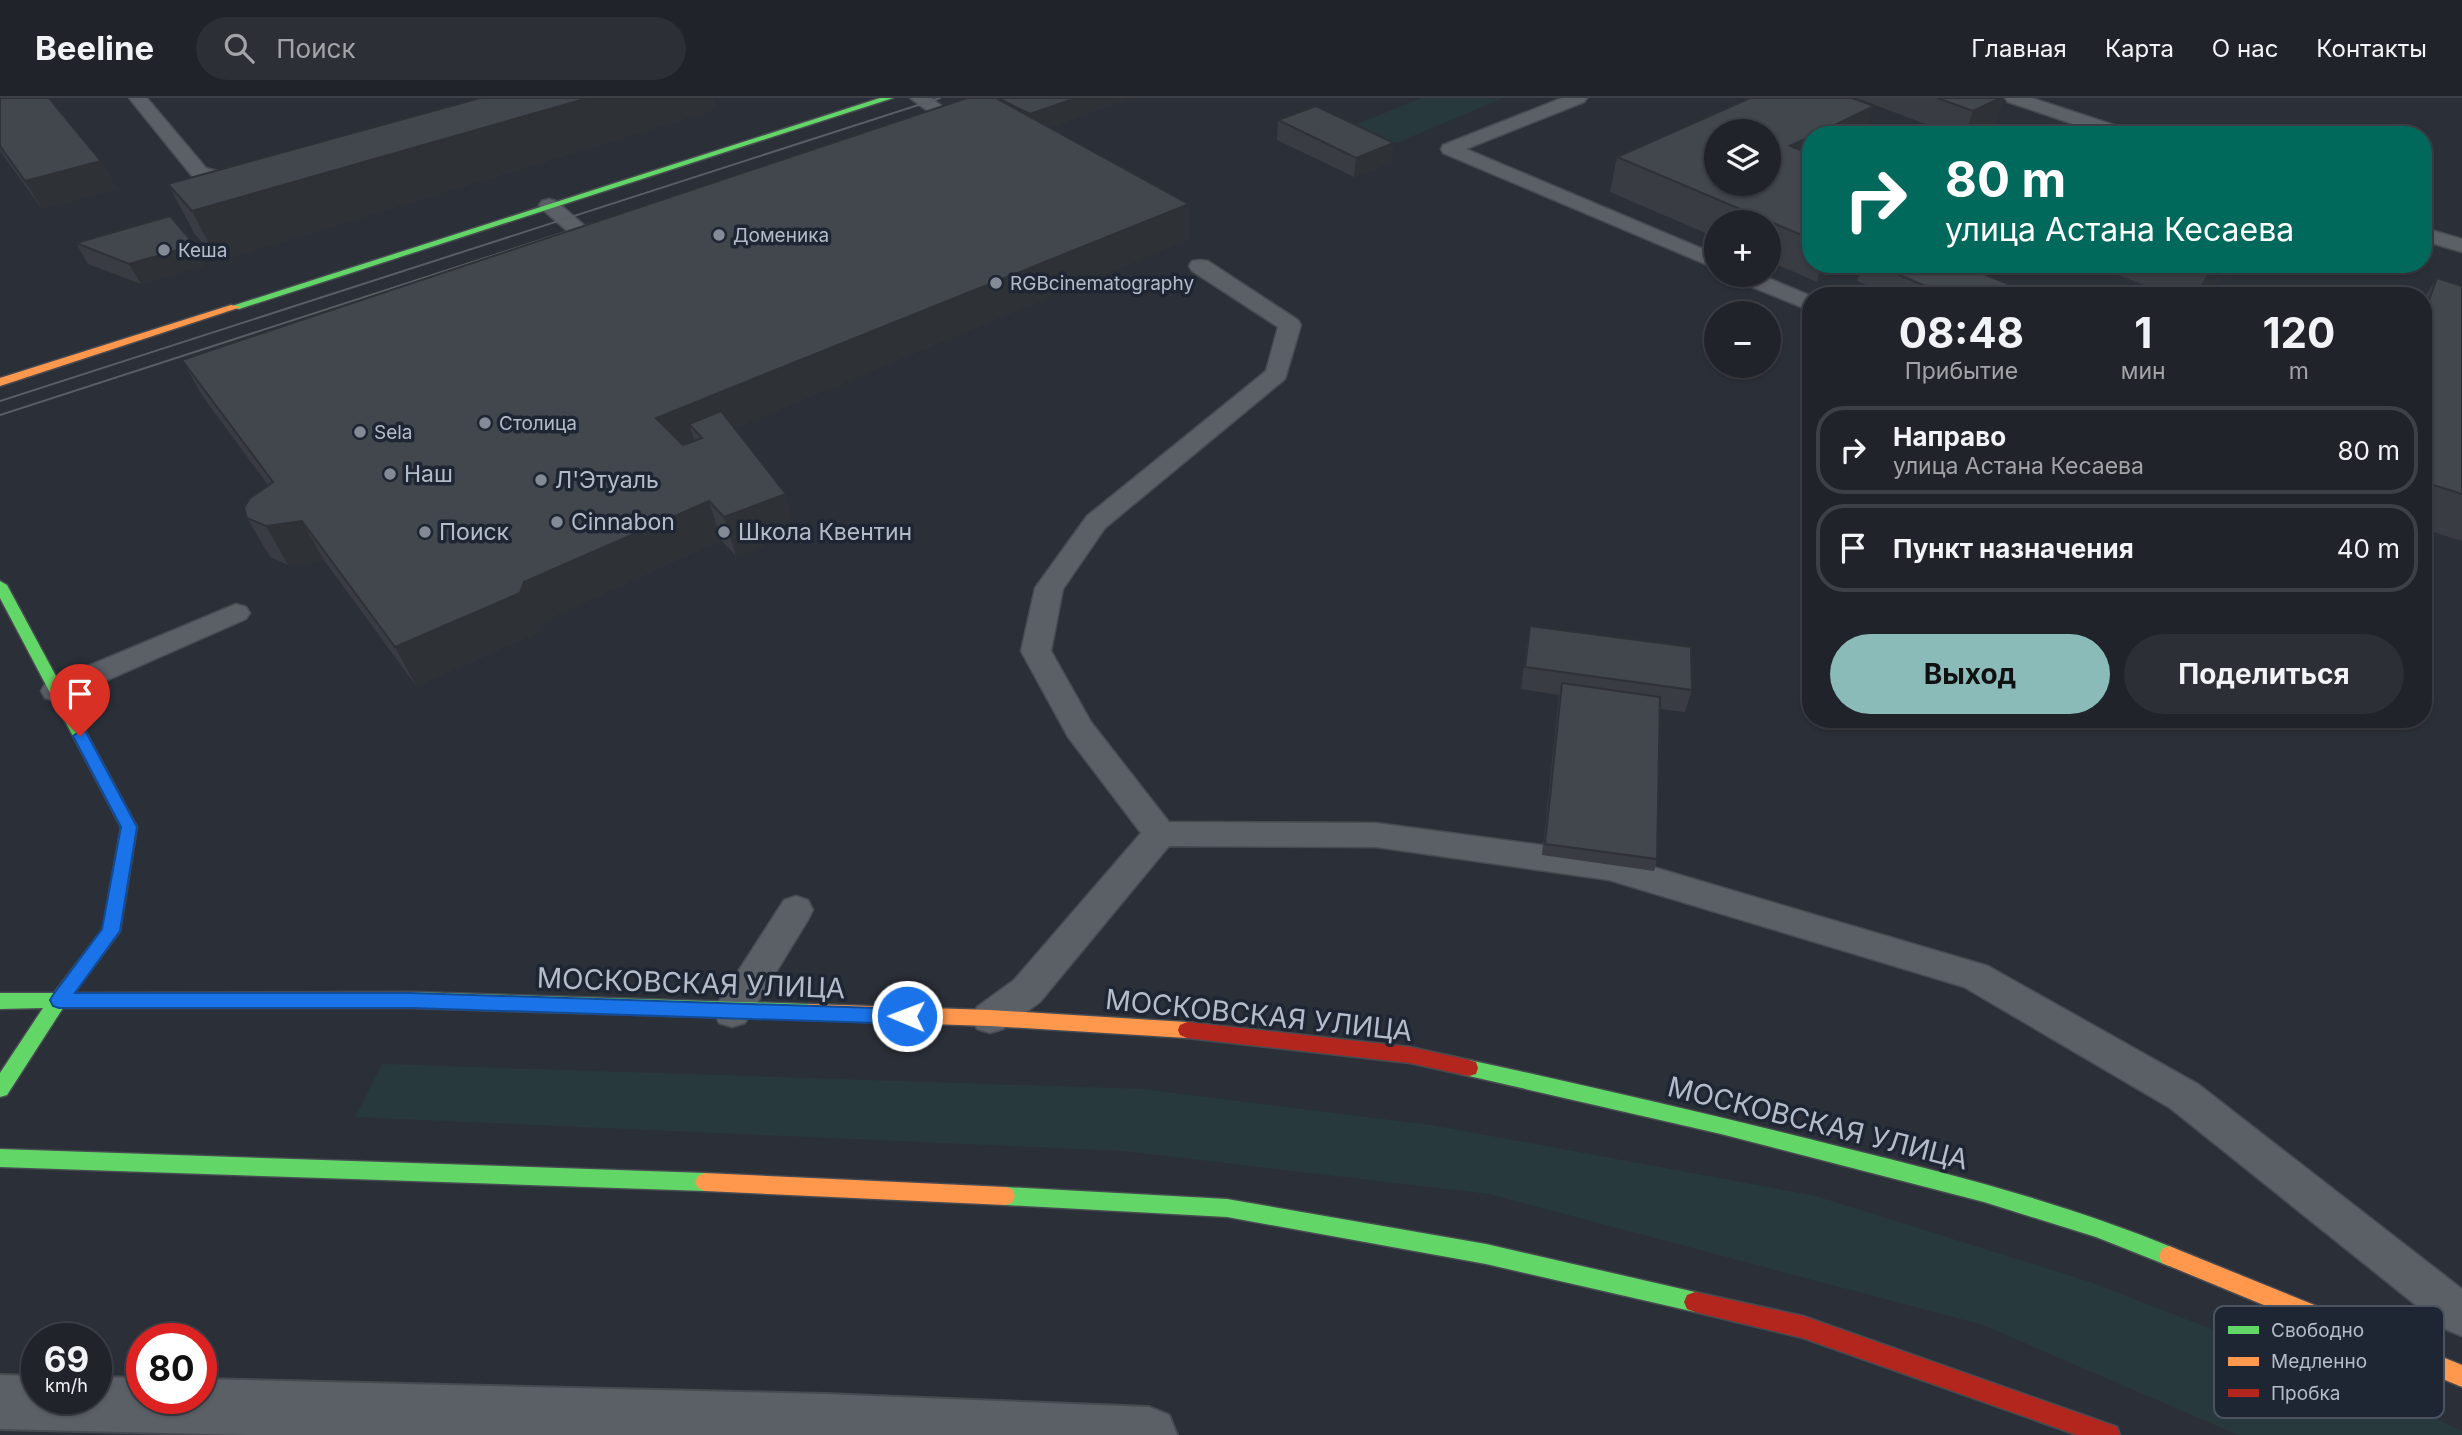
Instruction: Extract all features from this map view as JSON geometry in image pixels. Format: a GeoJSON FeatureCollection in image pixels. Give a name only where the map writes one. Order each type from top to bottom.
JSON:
{"type":"FeatureCollection","features":[{"type":"Feature","properties":{"kind":"main road"},"geometry":{"type":"LineString","coordinates":[[0,382],[889,98]]}},
{"type":"Feature","properties":{"kind":"main road"},"geometry":{"type":"LineString","coordinates":[[0,584],[129,827],[111,931],[59,1000],[0,1089]]}},
{"type":"Feature","properties":{"kind":"main road","name":"МОСКОВСКАЯ УЛИЦА"},"geometry":{"type":"LineString","coordinates":[[0,1001],[412,1000],[990,1018],[1187,1030],[1410,1055],[1671,1112],[2021,1201],[2136,1241],[2286,1306]]}},
{"type":"Feature","properties":{"kind":"main road"},"geometry":{"type":"LineString","coordinates":[[0,1158],[770,1185],[1227,1208],[1486,1254],[1802,1327],[2109,1435]]}},
{"type":"Feature","properties":{"kind":"main road","name":"МОСКОВСКАЯ УЛИЦА"},"geometry":{"type":"LineString","coordinates":[[2444,1368],[2462,1376]]}},
{"type":"Feature","properties":{"kind":"street"},"geometry":{"type":"LineString","coordinates":[[0,1402],[825,1421],[1149,1435]]}},
{"type":"Feature","properties":{"kind":"lane"},"geometry":{"type":"LineString","coordinates":[[138,98],[200,172],[215,179],[237,181],[265,177]]}},
{"type":"Feature","properties":{"kind":"lane"},"geometry":{"type":"LineString","coordinates":[[919,98],[949,118]]}},
{"type":"Feature","properties":{"kind":"lane"},"geometry":{"type":"LineString","coordinates":[[1578,98],[1450,149],[1704,257]]}},
{"type":"Feature","properties":{"kind":"lane"},"geometry":{"type":"LineString","coordinates":[[2014,98],[2098,126]]}},
{"type":"Feature","properties":{"kind":"lane"},"geometry":{"type":"LineString","coordinates":[[550,205],[586,237]]}},
{"type":"Feature","properties":{"kind":"lane"},"geometry":{"type":"LineString","coordinates":[[2432,237],[2462,246]]}},
{"type":"Feature","properties":{"kind":"lane"},"geometry":{"type":"LineString","coordinates":[[1160,834],[1079,729],[1037,651],[1049,588],[1096,522],[1277,374],[1290,325],[1200,266]]}},
{"type":"Feature","properties":{"kind":"lane"},"geometry":{"type":"LineString","coordinates":[[1771,287],[1802,300]]}},
{"type":"Feature","properties":{"kind":"lane"},"geometry":{"type":"LineString","coordinates":[[56,691],[236,613]]}},
{"type":"Feature","properties":{"kind":"lane"},"geometry":{"type":"LineString","coordinates":[[990,1018],[1027,991],[1160,834],[1376,835],[1609,867],[1975,976],[2184,1096],[2462,1315]]}},
{"type":"Feature","properties":{"kind":"lane"},"geometry":{"type":"LineString","coordinates":[[732,1012],[796,910]]}},
{"type":"Feature","properties":{"kind":"shaded area"},"geometry":{"type":"Polygon","coordinates":[[[1422,98],[1503,98],[1389,146],[1347,128],[1422,98]]]}},
{"type":"Feature","properties":{"kind":"shaded area"},"geometry":{"type":"Polygon","coordinates":[[[382,1064],[1142,1089],[1432,1125],[1816,1196],[2090,1282],[2214,1330],[2214,1418],[2434,1418],[2462,1431],[2462,1435],[2238,1435],[1983,1325],[1489,1194],[1124,1151],[355,1117],[382,1064]]]}},
{"type":"Feature","properties":{"kind":"building"},"geometry":{"type":"Polygon","coordinates":[[[0,98],[49,98],[101,161],[25,181],[0,146],[0,98]]]}},
{"type":"Feature","properties":{"kind":"building"},"geometry":{"type":"Polygon","coordinates":[[[480,98],[588,98],[192,211],[168,184],[480,98]]]}},
{"type":"Feature","properties":{"kind":"building","name":"Столица"},"geometry":{"type":"Polygon","coordinates":[[[967,98],[996,98],[1189,204],[656,418],[683,445],[702,438],[689,424],[721,411],[786,494],[724,517],[709,501],[524,582],[520,593],[395,647],[302,521],[266,526],[247,518],[244,508],[250,498],[273,482],[182,360],[967,98]]]}},
{"type":"Feature","properties":{"kind":"building"},"geometry":{"type":"Polygon","coordinates":[[[998,98],[1076,98],[1030,114],[998,98]]]}},
{"type":"Feature","properties":{"kind":"building"},"geometry":{"type":"Polygon","coordinates":[[[1750,98],[1852,98],[1874,106],[1833,126],[1802,126],[1802,140],[1790,146],[1802,151],[1802,235],[1781,226],[1781,210],[1742,210],[1709,196],[1781,196],[1781,119],[1704,119],[1704,194],[1617,157],[1750,98]]]}},
{"type":"Feature","properties":{"kind":"building"},"geometry":{"type":"Polygon","coordinates":[[[1937,98],[2000,98],[1973,111],[1937,98]]]}},
{"type":"Feature","properties":{"kind":"building"},"geometry":{"type":"Polygon","coordinates":[[[1316,106],[1394,143],[1356,158],[1278,120],[1316,106]]]}},
{"type":"Feature","properties":{"kind":"building"},"geometry":{"type":"Polygon","coordinates":[[[170,216],[195,245],[129,264],[76,243],[170,216]]]}},
{"type":"Feature","properties":{"kind":"building"},"geometry":{"type":"Polygon","coordinates":[[[1894,273],[1981,273],[2016,287],[1928,287],[1894,273]]]}},
{"type":"Feature","properties":{"kind":"building"},"geometry":{"type":"Polygon","coordinates":[[[2437,278],[2462,286],[2462,494],[2432,485],[2432,292],[2437,278]]]}},
{"type":"Feature","properties":{"kind":"building"},"geometry":{"type":"Polygon","coordinates":[[[1530,626],[1691,647],[1692,690],[1525,667],[1530,626]]]}},
{"type":"Feature","properties":{"kind":"building"},"geometry":{"type":"Polygon","coordinates":[[[1562,683],[1660,697],[1657,859],[1545,844],[1562,683]]]}},
{"type":"Feature","properties":{"kind":"tram line"},"geometry":{"type":"LineString","coordinates":[[0,401],[940,98]]}},
{"type":"Feature","properties":{"kind":"tram line"},"geometry":{"type":"LineString","coordinates":[[0,415],[593,223]]}},
{"type":"Feature","properties":{"kind":"traffic: fast"},"geometry":{"type":"LineString","coordinates":[[235,307],[889,98]]}},
{"type":"Feature","properties":{"kind":"traffic: fast"},"geometry":{"type":"LineString","coordinates":[[0,585],[129,827],[111,931],[59,1000],[0,1089]]}},
{"type":"Feature","properties":{"kind":"traffic: fast"},"geometry":{"type":"LineString","coordinates":[[0,1001],[412,1000],[809,1012]]}},
{"type":"Feature","properties":{"kind":"traffic: fast"},"geometry":{"type":"LineString","coordinates":[[1469,1068],[1721,1126],[1984,1193],[2096,1227],[2169,1256]]}},
{"type":"Feature","properties":{"kind":"traffic: fast"},"geometry":{"type":"LineString","coordinates":[[0,1158],[705,1182]]}},
{"type":"Feature","properties":{"kind":"traffic: fast"},"geometry":{"type":"LineString","coordinates":[[1005,1196],[1227,1208],[1486,1254],[1695,1302]]}},
{"type":"Feature","properties":{"kind":"traffic: slow"},"geometry":{"type":"LineString","coordinates":[[0,382],[235,307]]}},
{"type":"Feature","properties":{"kind":"traffic: slow"},"geometry":{"type":"LineString","coordinates":[[809,1012],[990,1018],[1187,1030]]}},
{"type":"Feature","properties":{"kind":"traffic: slow"},"geometry":{"type":"LineString","coordinates":[[705,1182],[1005,1196]]}},
{"type":"Feature","properties":{"kind":"traffic: slow"},"geometry":{"type":"LineString","coordinates":[[2169,1256],[2289,1306]]}},
{"type":"Feature","properties":{"kind":"traffic: slow"},"geometry":{"type":"LineString","coordinates":[[2444,1369],[2462,1376]]}},
{"type":"Feature","properties":{"kind":"traffic: jam"},"geometry":{"type":"LineString","coordinates":[[1187,1030],[1410,1055],[1469,1068]]}},
{"type":"Feature","properties":{"kind":"traffic: jam"},"geometry":{"type":"LineString","coordinates":[[1695,1302],[1803,1327],[2109,1435]]}},
{"type":"Feature","properties":{"kind":"place","name":"Доменика"},"geometry":{"type":"Point","coordinates":[719,235]}},
{"type":"Feature","properties":{"kind":"place","name":"Кеша"},"geometry":{"type":"Point","coordinates":[164,250]}},
{"type":"Feature","properties":{"kind":"place","name":"RGBcinematography"},"geometry":{"type":"Point","coordinates":[996,283]}},
{"type":"Feature","properties":{"kind":"place","name":"Столица"},"geometry":{"type":"Point","coordinates":[485,423]}},
{"type":"Feature","properties":{"kind":"place","name":"Sela"},"geometry":{"type":"Point","coordinates":[360,432]}},
{"type":"Feature","properties":{"kind":"place","name":"Наш"},"geometry":{"type":"Point","coordinates":[390,474]}},
{"type":"Feature","properties":{"kind":"place","name":"Л'Этуаль"},"geometry":{"type":"Point","coordinates":[541,480]}},
{"type":"Feature","properties":{"kind":"place","name":"Cinnabon"},"geometry":{"type":"Point","coordinates":[557,522]}},
{"type":"Feature","properties":{"kind":"place","name":"Поиск"},"geometry":{"type":"Point","coordinates":[425,532]}},
{"type":"Feature","properties":{"kind":"place","name":"Школа Квентин"},"geometry":{"type":"Point","coordinates":[724,532]}},
{"type":"Feature","properties":{"kind":"route"},"geometry":{"type":"LineString","coordinates":[[80,736],[129,827],[111,931],[59,1000],[412,1000],[907,1016]]}}]}
